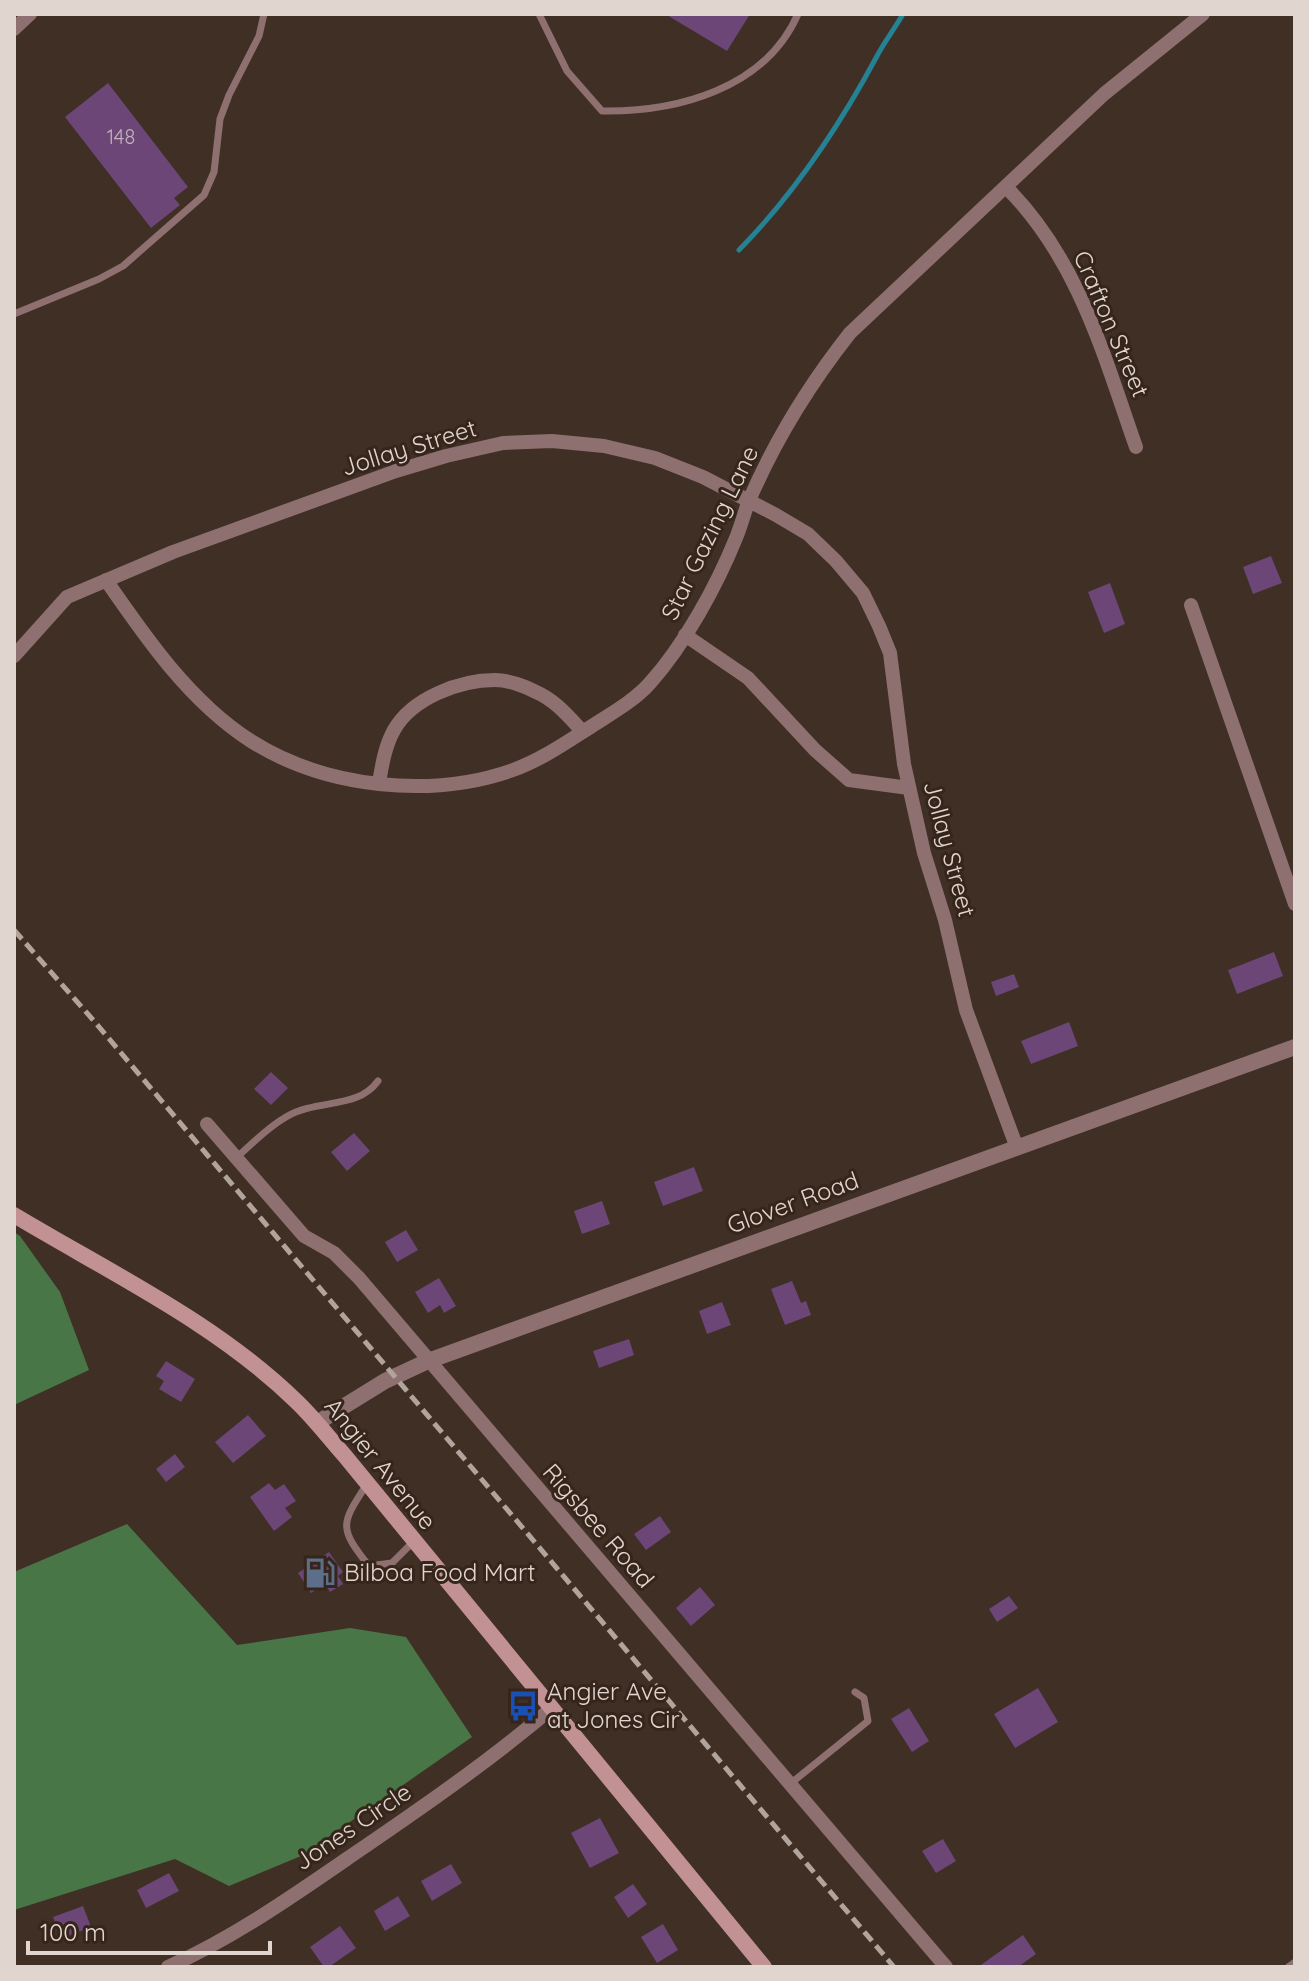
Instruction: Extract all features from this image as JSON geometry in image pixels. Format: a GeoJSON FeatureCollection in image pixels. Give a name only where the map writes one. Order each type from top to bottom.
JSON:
{"type":"FeatureCollection","features":[{"type":"Feature","properties":{"kind":"main road","name":"Angier Avenue"},"geometry":{"type":"LineString","coordinates":[[14,1215],[216,1338],[266,1374],[317,1423],[764,1967]]}},
{"type":"Feature","properties":{"kind":"street"},"geometry":{"type":"LineString","coordinates":[[14,29],[30,14]]}},
{"type":"Feature","properties":{"kind":"street","name":"Star Gazing Lane"},"geometry":{"type":"LineString","coordinates":[[106,580],[160,656],[216,712],[265,749],[323,773],[379,783],[427,787],[472,782],[515,769],[618,710],[650,683],[685,635],[736,540],[748,503],[808,390],[850,333],[1104,94],[1203,14]]}},
{"type":"Feature","properties":{"kind":"street","name":"Crafton Street"},"geometry":{"type":"LineString","coordinates":[[1006,187],[1046,232],[1076,284],[1136,447]]}},
{"type":"Feature","properties":{"kind":"street","name":"Jollay Street"},"geometry":{"type":"LineString","coordinates":[[14,656],[67,597],[106,580],[173,552],[396,471],[503,443],[552,441],[604,446],[655,458],[703,477],[808,534],[863,593],[890,653],[909,788],[966,1010],[1017,1148]]}},
{"type":"Feature","properties":{"kind":"street"},"geometry":{"type":"LineString","coordinates":[[1191,605],[1295,904]]}},
{"type":"Feature","properties":{"kind":"street"},"geometry":{"type":"LineString","coordinates":[[685,635],[748,678],[815,750],[849,780],[909,788]]}},
{"type":"Feature","properties":{"kind":"street"},"geometry":{"type":"LineString","coordinates":[[379,783],[388,744],[405,715],[437,695],[477,681],[499,679],[538,692],[554,703],[583,732]]}},
{"type":"Feature","properties":{"kind":"street","name":"Glover Road"},"geometry":{"type":"LineString","coordinates":[[317,1423],[385,1381],[428,1361],[1295,1047]]}},
{"type":"Feature","properties":{"kind":"street","name":"Rigsbee Road"},"geometry":{"type":"LineString","coordinates":[[207,1124],[304,1236],[334,1253],[359,1278],[946,1967]]}},
{"type":"Feature","properties":{"kind":"street","name":"Jones Circle"},"geometry":{"type":"LineString","coordinates":[[168,1967],[235,1932],[328,1872],[474,1771],[552,1708]]}},
{"type":"Feature","properties":{"kind":"lane"},"geometry":{"type":"LineString","coordinates":[[14,314],[123,266],[204,195],[214,172],[220,119],[259,36],[264,14]]}},
{"type":"Feature","properties":{"kind":"lane"},"geometry":{"type":"LineString","coordinates":[[539,14],[567,71],[602,111],[636,112],[698,99],[751,74],[792,28],[798,14]]}},
{"type":"Feature","properties":{"kind":"lane"},"geometry":{"type":"LineString","coordinates":[[236,1158],[285,1117],[309,1106],[368,1094],[378,1081]]}},
{"type":"Feature","properties":{"kind":"lane"},"geometry":{"type":"LineString","coordinates":[[367,1484],[347,1516],[349,1541],[369,1566],[392,1563],[413,1542]]}},
{"type":"Feature","properties":{"kind":"lane"},"geometry":{"type":"LineString","coordinates":[[790,1784],[868,1721],[864,1698],[855,1692]]}},
{"type":"Feature","properties":{"kind":"lane"},"geometry":{"type":"LineString","coordinates":[[1288,1967],[1295,1962]]}},
{"type":"Feature","properties":{"kind":"green space"},"geometry":{"type":"Polygon","coordinates":[[[14,1232],[60,1292],[89,1370],[14,1405],[14,1232]]]}},
{"type":"Feature","properties":{"kind":"green space"},"geometry":{"type":"Polygon","coordinates":[[[127,1524],[237,1645],[350,1628],[406,1637],[472,1737],[301,1856],[229,1886],[175,1859],[14,1910],[14,1572],[127,1524]]]}},
{"type":"Feature","properties":{"kind":"building"},"geometry":{"type":"Polygon","coordinates":[[[665,14],[750,14],[727,51],[665,14]]]}},
{"type":"Feature","properties":{"kind":"building"},"geometry":{"type":"Polygon","coordinates":[[[108,83],[188,187],[174,198],[180,205],[151,228],[65,117],[108,83]]]}},
{"type":"Feature","properties":{"kind":"building"},"geometry":{"type":"Polygon","coordinates":[[[1271,556],[1282,583],[1253,594],[1243,567],[1271,556]]]}},
{"type":"Feature","properties":{"kind":"building"},"geometry":{"type":"Polygon","coordinates":[[[1110,583],[1125,624],[1104,633],[1088,592],[1110,583]]]}},
{"type":"Feature","properties":{"kind":"building"},"geometry":{"type":"Polygon","coordinates":[[[1274,952],[1283,976],[1237,994],[1228,970],[1274,952]]]}},
{"type":"Feature","properties":{"kind":"building"},"geometry":{"type":"Polygon","coordinates":[[[1014,974],[1019,987],[996,996],[991,982],[1014,974]]]}},
{"type":"Feature","properties":{"kind":"building"},"geometry":{"type":"Polygon","coordinates":[[[1069,1022],[1078,1046],[1031,1064],[1021,1041],[1069,1022]]]}},
{"type":"Feature","properties":{"kind":"building"},"geometry":{"type":"Polygon","coordinates":[[[271,1072],[288,1088],[271,1105],[254,1089],[271,1072]]]}},
{"type":"Feature","properties":{"kind":"building"},"geometry":{"type":"Polygon","coordinates":[[[354,1133],[370,1151],[347,1171],[331,1152],[354,1133]]]}},
{"type":"Feature","properties":{"kind":"building"},"geometry":{"type":"Polygon","coordinates":[[[694,1167],[703,1191],[663,1206],[654,1182],[694,1167]]]}},
{"type":"Feature","properties":{"kind":"building"},"geometry":{"type":"Polygon","coordinates":[[[602,1201],[610,1224],[582,1234],[574,1211],[602,1201]]]}},
{"type":"Feature","properties":{"kind":"building"},"geometry":{"type":"Polygon","coordinates":[[[406,1230],[418,1250],[397,1262],[385,1242],[406,1230]]]}},
{"type":"Feature","properties":{"kind":"building"},"geometry":{"type":"Polygon","coordinates":[[[439,1278],[456,1306],[444,1313],[440,1305],[428,1313],[415,1292],[439,1278]]]}},
{"type":"Feature","properties":{"kind":"building"},"geometry":{"type":"Polygon","coordinates":[[[792,1281],[801,1303],[806,1301],[811,1315],[785,1325],[771,1289],[792,1281]]]}},
{"type":"Feature","properties":{"kind":"building"},"geometry":{"type":"Polygon","coordinates":[[[722,1302],[731,1325],[707,1334],[699,1311],[722,1302]]]}},
{"type":"Feature","properties":{"kind":"building"},"geometry":{"type":"Polygon","coordinates":[[[629,1339],[634,1355],[599,1368],[593,1351],[629,1339]]]}},
{"type":"Feature","properties":{"kind":"building"},"geometry":{"type":"Polygon","coordinates":[[[166,1361],[195,1379],[181,1402],[159,1389],[164,1381],[156,1376],[166,1361]]]}},
{"type":"Feature","properties":{"kind":"building"},"geometry":{"type":"Polygon","coordinates":[[[248,1415],[266,1436],[233,1463],[215,1442],[248,1415]]]}},
{"type":"Feature","properties":{"kind":"building"},"geometry":{"type":"Polygon","coordinates":[[[175,1454],[185,1467],[166,1482],[156,1469],[175,1454]]]}},
{"type":"Feature","properties":{"kind":"building"},"geometry":{"type":"Polygon","coordinates":[[[269,1483],[275,1490],[284,1484],[296,1501],[285,1508],[292,1517],[274,1531],[250,1497],[269,1483]]]}},
{"type":"Feature","properties":{"kind":"building"},"geometry":{"type":"Polygon","coordinates":[[[660,1516],[671,1532],[646,1550],[634,1534],[660,1516]]]}},
{"type":"Feature","properties":{"kind":"building","name":"Bilboa Food Mart"},"geometry":{"type":"Polygon","coordinates":[[[329,1552],[343,1572],[338,1576],[343,1584],[330,1592],[325,1584],[311,1593],[298,1573],[329,1552]]]}},
{"type":"Feature","properties":{"kind":"building"},"geometry":{"type":"Polygon","coordinates":[[[700,1587],[715,1605],[691,1626],[676,1608],[700,1587]]]}},
{"type":"Feature","properties":{"kind":"building"},"geometry":{"type":"Polygon","coordinates":[[[1009,1596],[1018,1608],[997,1622],[989,1609],[1009,1596]]]}},
{"type":"Feature","properties":{"kind":"building"},"geometry":{"type":"Polygon","coordinates":[[[1038,1688],[1058,1722],[1015,1748],[994,1714],[1038,1688]]]}},
{"type":"Feature","properties":{"kind":"building"},"geometry":{"type":"Polygon","coordinates":[[[909,1708],[929,1741],[912,1752],[891,1719],[909,1708]]]}},
{"type":"Feature","properties":{"kind":"building"},"geometry":{"type":"Polygon","coordinates":[[[600,1818],[619,1853],[590,1868],[571,1833],[600,1818]]]}},
{"type":"Feature","properties":{"kind":"building"},"geometry":{"type":"Polygon","coordinates":[[[943,1839],[956,1861],[936,1873],[922,1851],[943,1839]]]}},
{"type":"Feature","properties":{"kind":"building"},"geometry":{"type":"Polygon","coordinates":[[[451,1864],[462,1883],[432,1901],[421,1881],[451,1864]]]}},
{"type":"Feature","properties":{"kind":"building"},"geometry":{"type":"Polygon","coordinates":[[[169,1873],[179,1891],[146,1908],[137,1890],[169,1873]]]}},
{"type":"Feature","properties":{"kind":"building"},"geometry":{"type":"Polygon","coordinates":[[[633,1884],[647,1904],[628,1918],[614,1897],[633,1884]]]}},
{"type":"Feature","properties":{"kind":"building"},"geometry":{"type":"Polygon","coordinates":[[[398,1896],[410,1916],[385,1931],[374,1911],[398,1896]]]}},
{"type":"Feature","properties":{"kind":"building"},"geometry":{"type":"Polygon","coordinates":[[[83,1906],[91,1927],[61,1939],[53,1917],[83,1906]]]}},
{"type":"Feature","properties":{"kind":"building"},"geometry":{"type":"Polygon","coordinates":[[[663,1924],[678,1950],[657,1963],[641,1937],[663,1924]]]}},
{"type":"Feature","properties":{"kind":"building"},"geometry":{"type":"Polygon","coordinates":[[[340,1926],[356,1948],[329,1967],[324,1967],[310,1947],[340,1926]]]}},
{"type":"Feature","properties":{"kind":"building"},"geometry":{"type":"Polygon","coordinates":[[[1023,1935],[1036,1954],[1018,1967],[978,1967],[1023,1935]]]}},
{"type":"Feature","properties":{"kind":"waterway"},"geometry":{"type":"LineString","coordinates":[[739,250],[815,158],[903,14]]}},
{"type":"Feature","properties":{"kind":"railway"},"geometry":{"type":"LineString","coordinates":[[14,930],[894,1967]]}},
{"type":"Feature","properties":{"kind":"place","name":"Bilboa Food Mart"},"geometry":{"type":"Point","coordinates":[320,1573]}},
{"type":"Feature","properties":{"kind":"place","name":"Angier Ave at Jones Cir"},"geometry":{"type":"Point","coordinates":[523,1706]}}]}
